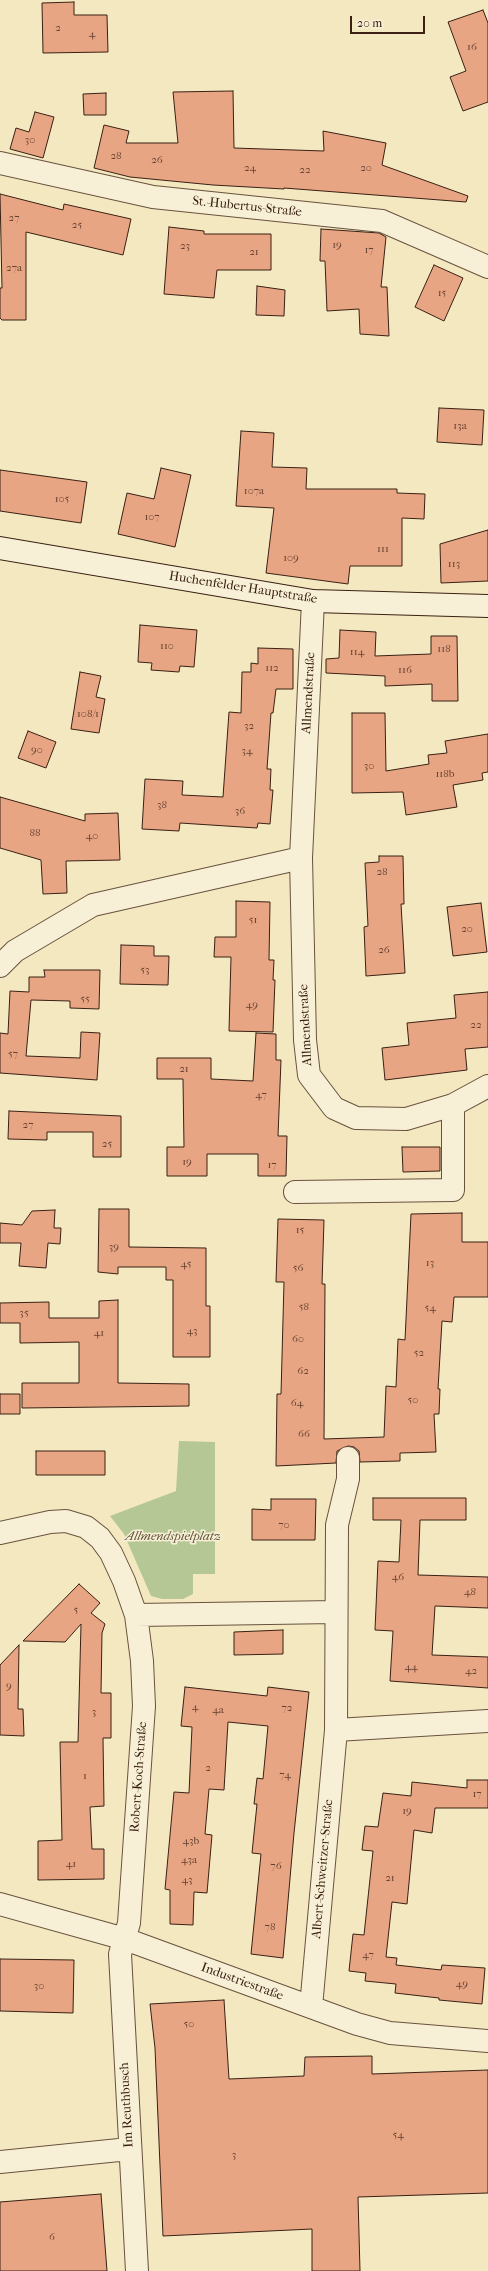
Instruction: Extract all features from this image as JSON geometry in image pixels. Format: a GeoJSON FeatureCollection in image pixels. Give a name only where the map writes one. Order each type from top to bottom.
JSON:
{"type":"FeatureCollection","features":[{"type":"Feature","properties":{"kind":"street","name":"St.-Hubertus-Straße"},"geometry":{"type":"LineString","coordinates":[[0,164],[153,197],[382,221],[488,267]]}},
{"type":"Feature","properties":{"kind":"street","name":"Huchenfelder Hauptstraße"},"geometry":{"type":"LineString","coordinates":[[0,548],[313,601],[488,606]]}},
{"type":"Feature","properties":{"kind":"street","name":"Allmendstraße"},"geometry":{"type":"LineString","coordinates":[[313,601],[301,858],[305,1040],[309,1075],[334,1108],[356,1118],[406,1119],[453,1105],[488,1086]]}},
{"type":"Feature","properties":{"kind":"street"},"geometry":{"type":"LineString","coordinates":[[0,966],[15,951],[93,905],[301,858]]}},
{"type":"Feature","properties":{"kind":"street"},"geometry":{"type":"LineString","coordinates":[[295,1192],[453,1190],[453,1105]]}},
{"type":"Feature","properties":{"kind":"street","name":"Albert-Schweitzer-Straße"},"geometry":{"type":"LineString","coordinates":[[311,2007],[336,1730],[335,1612],[337,1525],[348,1479],[348,1458]]}},
{"type":"Feature","properties":{"kind":"street","name":"Robert-Koch-Straße"},"geometry":{"type":"LineString","coordinates":[[0,1533],[50,1522],[66,1521],[86,1526],[100,1538],[111,1553],[124,1581],[136,1615],[142,1661],[144,1699],[129,1923],[125,1938]]}},
{"type":"Feature","properties":{"kind":"street"},"geometry":{"type":"LineString","coordinates":[[136,1615],[335,1612]]}},
{"type":"Feature","properties":{"kind":"street"},"geometry":{"type":"LineString","coordinates":[[336,1730],[488,1721]]}},
{"type":"Feature","properties":{"kind":"street","name":"Industriestraße"},"geometry":{"type":"LineString","coordinates":[[0,1904],[125,1938],[311,2007],[390,2034],[488,2041]]}},
{"type":"Feature","properties":{"kind":"street","name":"Im Reuthbusch"},"geometry":{"type":"LineString","coordinates":[[125,1938],[120,1954],[129,2149],[137,2271]]}},
{"type":"Feature","properties":{"kind":"street"},"geometry":{"type":"LineString","coordinates":[[0,2162],[129,2149]]}},
{"type":"Feature","properties":{"kind":"green space","name":"Allmendspielplatz"},"geometry":{"type":"Polygon","coordinates":[[[179,1441],[215,1442],[215,1574],[193,1574],[193,1594],[183,1599],[162,1599],[151,1596],[124,1534],[110,1516],[176,1491],[179,1441]]]}},
{"type":"Feature","properties":{"kind":"building"},"geometry":{"type":"Polygon","coordinates":[[[74,2],[74,15],[107,15],[108,52],[43,53],[42,3],[74,2]]]}},
{"type":"Feature","properties":{"kind":"building"},"geometry":{"type":"Polygon","coordinates":[[[483,10],[488,23],[488,102],[463,111],[450,77],[466,71],[448,22],[483,10]]]}},
{"type":"Feature","properties":{"kind":"building"},"geometry":{"type":"Polygon","coordinates":[[[233,91],[234,148],[324,151],[323,131],[386,143],[382,165],[468,196],[466,202],[284,188],[213,185],[130,177],[94,168],[104,125],[129,131],[126,143],[178,143],[173,92],[233,91]]]}},
{"type":"Feature","properties":{"kind":"building"},"geometry":{"type":"Polygon","coordinates":[[[106,93],[106,115],[84,115],[83,94],[106,93]]]}},
{"type":"Feature","properties":{"kind":"building"},"geometry":{"type":"Polygon","coordinates":[[[35,112],[54,117],[43,158],[10,149],[16,128],[29,132],[35,112]]]}},
{"type":"Feature","properties":{"kind":"building"},"geometry":{"type":"Polygon","coordinates":[[[0,194],[63,210],[64,204],[131,219],[123,255],[26,232],[26,320],[2,320],[0,318],[0,288],[2,288],[0,194]]]}},
{"type":"Feature","properties":{"kind":"building"},"geometry":{"type":"Polygon","coordinates":[[[169,227],[204,231],[204,234],[271,234],[271,270],[217,270],[214,298],[164,294],[169,227]]]}},
{"type":"Feature","properties":{"kind":"building"},"geometry":{"type":"Polygon","coordinates":[[[321,229],[379,233],[386,237],[381,287],[387,287],[389,336],[360,334],[359,309],[327,311],[325,261],[320,261],[321,229]]]}},
{"type":"Feature","properties":{"kind":"building"},"geometry":{"type":"Polygon","coordinates":[[[434,265],[463,278],[444,321],[415,307],[434,265]]]}},
{"type":"Feature","properties":{"kind":"building"},"geometry":{"type":"Polygon","coordinates":[[[257,286],[285,290],[284,316],[256,315],[257,286]]]}},
{"type":"Feature","properties":{"kind":"building"},"geometry":{"type":"Polygon","coordinates":[[[439,408],[484,410],[482,445],[437,442],[439,408]]]}},
{"type":"Feature","properties":{"kind":"building"},"geometry":{"type":"Polygon","coordinates":[[[241,431],[274,433],[272,467],[307,468],[306,489],[397,489],[397,493],[425,494],[424,519],[402,518],[402,566],[350,566],[348,584],[266,573],[274,508],[236,506],[241,431]]]}},
{"type":"Feature","properties":{"kind":"building"},"geometry":{"type":"Polygon","coordinates":[[[161,468],[191,475],[175,547],[118,534],[127,493],[154,499],[161,468]]]}},
{"type":"Feature","properties":{"kind":"building"},"geometry":{"type":"Polygon","coordinates":[[[0,470],[87,482],[81,523],[0,511],[0,470]]]}},
{"type":"Feature","properties":{"kind":"building"},"geometry":{"type":"Polygon","coordinates":[[[488,530],[488,581],[441,583],[440,544],[488,530]]]}},
{"type":"Feature","properties":{"kind":"building"},"geometry":{"type":"Polygon","coordinates":[[[140,625],[197,630],[194,667],[180,666],[179,672],[151,670],[152,663],[138,662],[140,625]]]}},
{"type":"Feature","properties":{"kind":"building"},"geometry":{"type":"Polygon","coordinates":[[[340,630],[376,632],[375,656],[431,654],[431,636],[457,636],[458,701],[432,701],[432,684],[385,686],[385,676],[326,673],[326,659],[339,658],[340,630]]]}},
{"type":"Feature","properties":{"kind":"building"},"geometry":{"type":"Polygon","coordinates":[[[258,648],[293,649],[293,689],[276,689],[273,713],[271,713],[267,769],[271,769],[270,790],[273,790],[270,824],[258,823],[257,828],[180,823],[179,831],[142,829],[145,779],[183,781],[182,795],[223,797],[229,712],[241,713],[242,672],[251,672],[251,663],[258,664],[258,648]]]}},
{"type":"Feature","properties":{"kind":"building"},"geometry":{"type":"Polygon","coordinates":[[[80,672],[101,676],[96,697],[105,699],[99,733],[71,729],[80,672]]]}},
{"type":"Feature","properties":{"kind":"building"},"geometry":{"type":"Polygon","coordinates":[[[352,713],[385,713],[386,771],[429,764],[428,755],[447,753],[445,741],[488,734],[488,772],[482,773],[483,780],[453,785],[457,807],[406,815],[403,792],[352,793],[352,713]]]}},
{"type":"Feature","properties":{"kind":"building"},"geometry":{"type":"Polygon","coordinates":[[[28,731],[56,742],[46,768],[18,758],[28,731]]]}},
{"type":"Feature","properties":{"kind":"building"},"geometry":{"type":"Polygon","coordinates":[[[0,797],[85,821],[85,814],[118,813],[120,860],[66,861],[67,893],[43,894],[41,860],[0,848],[0,797]]]}},
{"type":"Feature","properties":{"kind":"building"},"geometry":{"type":"Polygon","coordinates":[[[379,856],[403,856],[404,904],[401,904],[405,973],[366,976],[364,927],[368,926],[365,863],[379,862],[379,856]]]}},
{"type":"Feature","properties":{"kind":"building"},"geometry":{"type":"Polygon","coordinates":[[[236,901],[270,902],[269,960],[274,960],[273,980],[275,980],[273,1032],[229,1031],[231,957],[214,957],[215,937],[236,937],[236,901]]]}},
{"type":"Feature","properties":{"kind":"building"},"geometry":{"type":"Polygon","coordinates":[[[481,903],[487,952],[453,956],[447,907],[481,903]]]}},
{"type":"Feature","properties":{"kind":"building"},"geometry":{"type":"Polygon","coordinates":[[[121,945],[154,946],[154,956],[169,956],[168,985],[120,984],[121,945]]]}},
{"type":"Feature","properties":{"kind":"building"},"geometry":{"type":"Polygon","coordinates":[[[44,970],[100,970],[99,1009],[70,1008],[70,1001],[31,1000],[26,1056],[80,1058],[81,1032],[100,1033],[97,1080],[0,1073],[0,1033],[8,1034],[10,991],[29,992],[29,977],[45,977],[44,970]]]}},
{"type":"Feature","properties":{"kind":"building"},"geometry":{"type":"Polygon","coordinates":[[[488,992],[488,1047],[465,1049],[467,1070],[385,1080],[382,1048],[409,1045],[407,1023],[456,1018],[454,995],[488,992]]]}},
{"type":"Feature","properties":{"kind":"building"},"geometry":{"type":"Polygon","coordinates":[[[256,1033],[276,1034],[276,1060],[281,1060],[278,1136],[287,1136],[286,1176],[258,1176],[258,1154],[207,1154],[207,1176],[167,1176],[167,1147],[184,1147],[183,1079],[157,1079],[157,1058],[211,1058],[211,1079],[253,1081],[256,1033]]]}},
{"type":"Feature","properties":{"kind":"building"},"geometry":{"type":"Polygon","coordinates":[[[9,1111],[121,1116],[121,1157],[93,1157],[93,1132],[47,1132],[47,1140],[8,1139],[9,1111]]]}},
{"type":"Feature","properties":{"kind":"building"},"geometry":{"type":"Polygon","coordinates":[[[402,1147],[440,1147],[440,1171],[403,1172],[402,1147]]]}},
{"type":"Feature","properties":{"kind":"building"},"geometry":{"type":"Polygon","coordinates":[[[99,1209],[129,1209],[129,1247],[206,1248],[206,1306],[210,1306],[210,1357],[173,1357],[173,1280],[166,1280],[166,1267],[118,1267],[118,1274],[98,1272],[99,1209]]]}},
{"type":"Feature","properties":{"kind":"building"},"geometry":{"type":"Polygon","coordinates":[[[55,1210],[54,1228],[61,1228],[60,1244],[48,1243],[46,1268],[19,1266],[21,1243],[0,1243],[0,1223],[22,1225],[32,1211],[55,1210]]]}},
{"type":"Feature","properties":{"kind":"building"},"geometry":{"type":"Polygon","coordinates":[[[462,1213],[462,1242],[488,1242],[488,1297],[454,1297],[452,1322],[442,1321],[438,1389],[440,1389],[439,1414],[434,1414],[436,1452],[400,1453],[400,1461],[360,1462],[359,1451],[354,1447],[348,1446],[337,1451],[336,1463],[276,1466],[277,1394],[281,1394],[284,1282],[276,1282],[278,1219],[324,1220],[322,1284],[325,1284],[324,1439],[384,1437],[386,1386],[396,1387],[398,1339],[405,1340],[411,1214],[462,1213]]]}},
{"type":"Feature","properties":{"kind":"building"},"geometry":{"type":"Polygon","coordinates":[[[118,1300],[118,1383],[189,1384],[189,1406],[22,1408],[22,1383],[79,1383],[79,1342],[20,1343],[20,1323],[0,1323],[0,1303],[49,1302],[49,1318],[99,1318],[99,1301],[118,1300]]]}},
{"type":"Feature","properties":{"kind":"building"},"geometry":{"type":"Polygon","coordinates":[[[0,1394],[20,1394],[20,1414],[0,1414],[0,1394]]]}},
{"type":"Feature","properties":{"kind":"building"},"geometry":{"type":"Polygon","coordinates":[[[36,1451],[105,1451],[105,1475],[36,1475],[36,1451]]]}},
{"type":"Feature","properties":{"kind":"building"},"geometry":{"type":"Polygon","coordinates":[[[373,1498],[466,1498],[466,1520],[420,1520],[418,1575],[488,1577],[488,1608],[435,1606],[432,1655],[488,1657],[488,1688],[390,1681],[393,1631],[375,1630],[378,1561],[399,1562],[401,1520],[373,1520],[373,1498]]]}},
{"type":"Feature","properties":{"kind":"building"},"geometry":{"type":"Polygon","coordinates":[[[271,1499],[316,1499],[315,1540],[252,1540],[252,1509],[271,1510],[271,1499]]]}},
{"type":"Feature","properties":{"kind":"building"},"geometry":{"type":"Polygon","coordinates":[[[79,1584],[100,1603],[91,1613],[105,1624],[102,1633],[101,1693],[111,1693],[111,1738],[103,1738],[104,1806],[90,1807],[92,1849],[104,1849],[104,1879],[38,1880],[38,1841],[62,1840],[60,1742],[78,1742],[81,1624],[65,1642],[23,1641],[79,1584]]]}},
{"type":"Feature","properties":{"kind":"building"},"geometry":{"type":"Polygon","coordinates":[[[283,1630],[283,1654],[234,1655],[234,1632],[283,1630]]]}},
{"type":"Feature","properties":{"kind":"building"},"geometry":{"type":"Polygon","coordinates":[[[19,1645],[18,1709],[23,1709],[24,1736],[0,1735],[0,1665],[19,1645]]]}},
{"type":"Feature","properties":{"kind":"building"},"geometry":{"type":"Polygon","coordinates":[[[185,1687],[267,1696],[268,1687],[309,1692],[294,1833],[283,1958],[251,1954],[261,1854],[252,1853],[257,1804],[254,1804],[257,1778],[263,1779],[268,1726],[228,1722],[224,1790],[209,1789],[205,1834],[212,1835],[207,1893],[194,1892],[193,1925],[170,1924],[170,1890],[165,1889],[174,1792],[189,1793],[192,1727],[181,1726],[185,1687]]]}},
{"type":"Feature","properties":{"kind":"building"},"geometry":{"type":"Polygon","coordinates":[[[467,1780],[488,1780],[488,1808],[435,1808],[432,1833],[414,1830],[407,1904],[392,1902],[386,1957],[397,1958],[396,1965],[441,1970],[442,1965],[485,1968],[482,2004],[439,2000],[439,1998],[395,1993],[396,1984],[365,1981],[366,1973],[349,1971],[353,1934],[364,1935],[373,1851],[362,1850],[365,1826],[378,1827],[383,1793],[411,1796],[412,1782],[467,1788],[467,1780]]]}},
{"type":"Feature","properties":{"kind":"building"},"geometry":{"type":"Polygon","coordinates":[[[0,1959],[74,1960],[73,2013],[0,2011],[0,1959]]]}},
{"type":"Feature","properties":{"kind":"building"},"geometry":{"type":"Polygon","coordinates":[[[224,2000],[229,2079],[304,2076],[305,2057],[372,2056],[372,2074],[488,2070],[488,2193],[358,2197],[360,2271],[312,2271],[312,2229],[163,2236],[155,2048],[150,2004],[224,2000]]]}},
{"type":"Feature","properties":{"kind":"building"},"geometry":{"type":"Polygon","coordinates":[[[101,2194],[107,2271],[0,2271],[0,2202],[101,2194]]]}}]}
